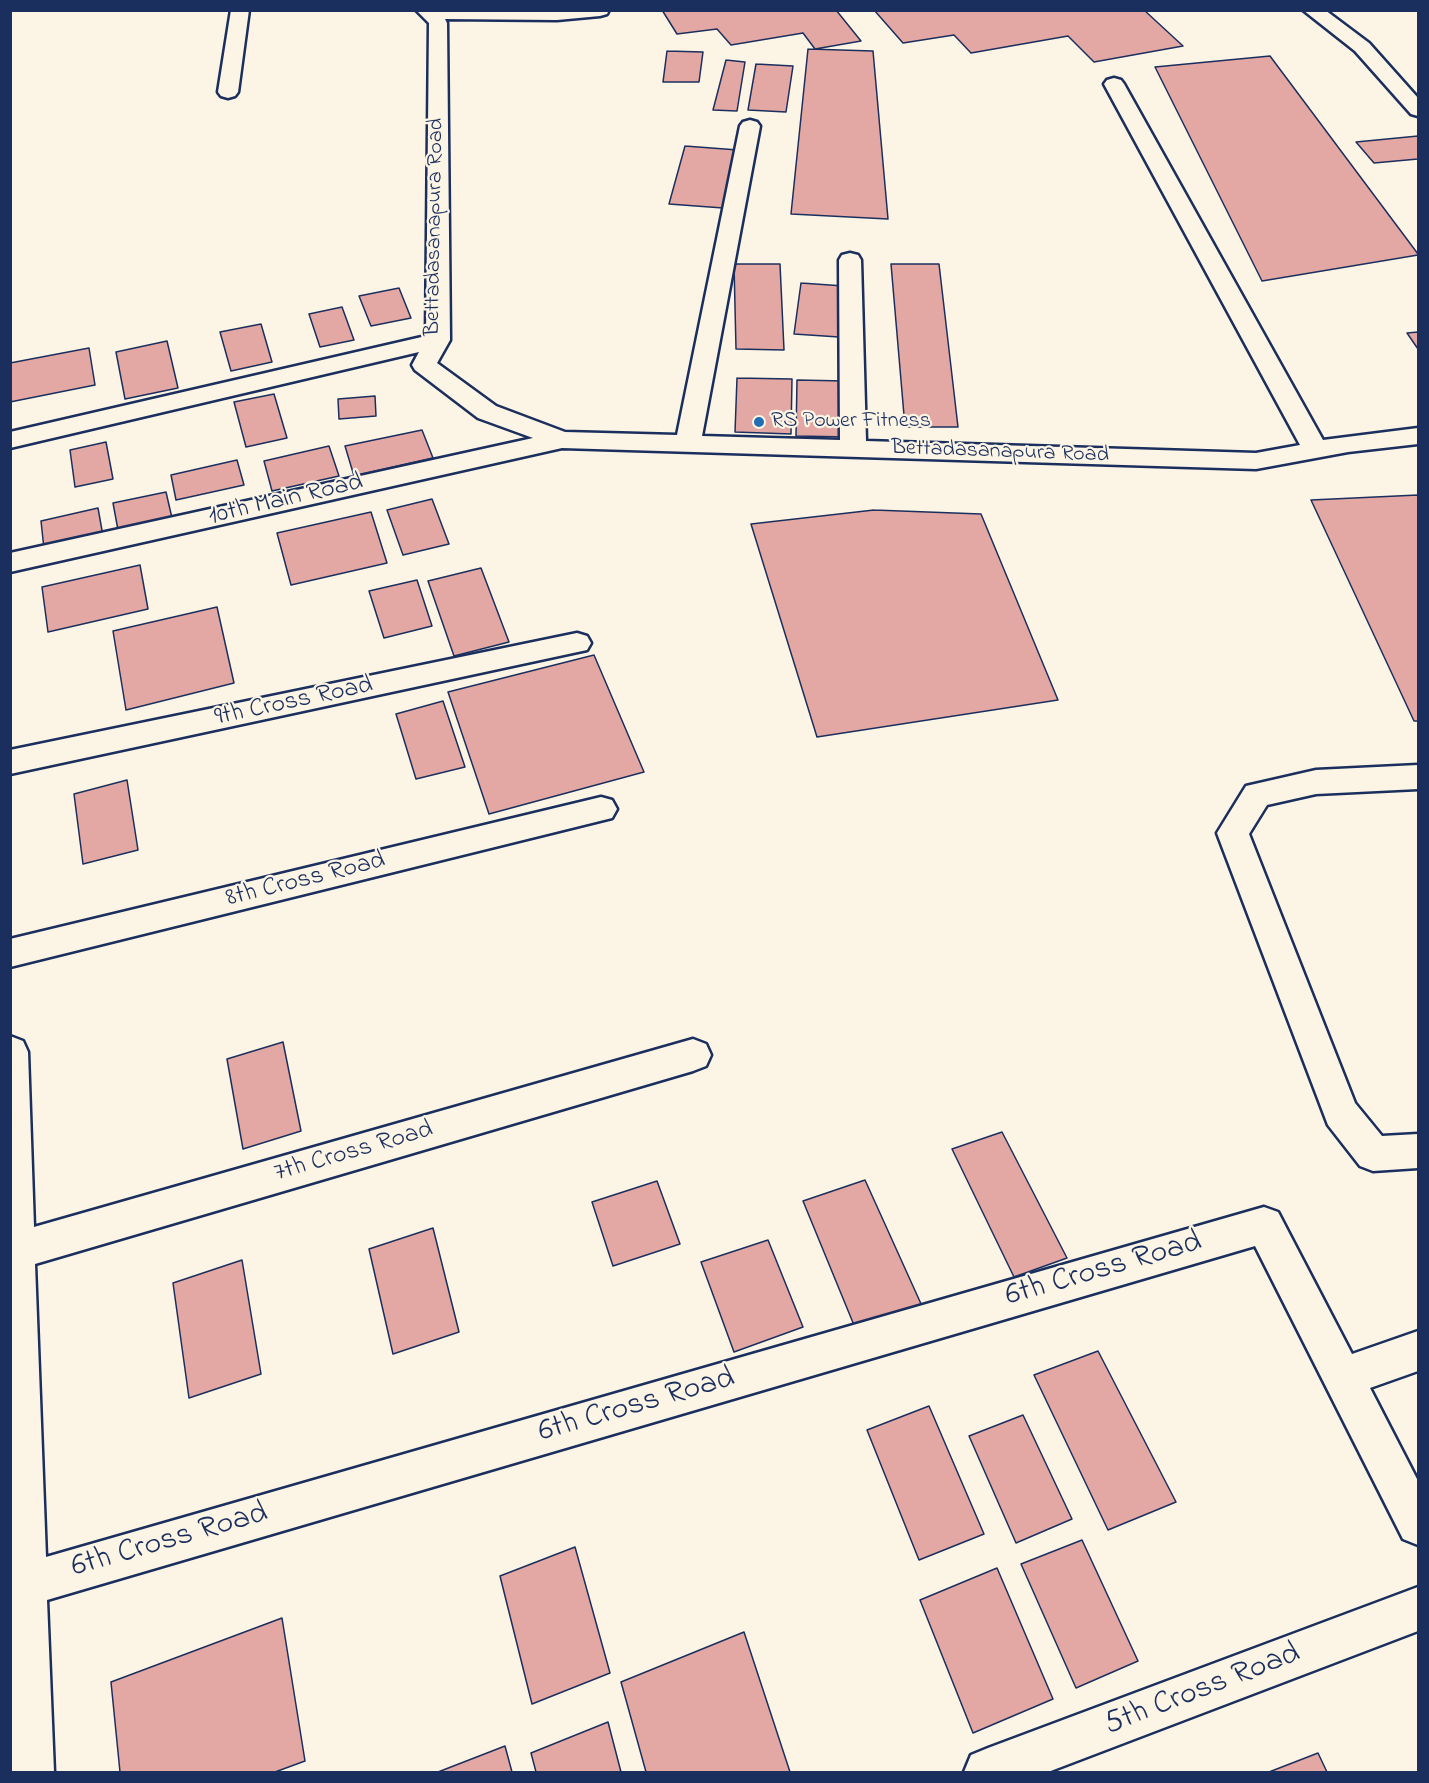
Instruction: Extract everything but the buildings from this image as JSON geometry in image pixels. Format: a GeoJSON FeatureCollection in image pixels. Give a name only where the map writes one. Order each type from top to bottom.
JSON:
{"type":"FeatureCollection","features":[{"type":"Feature","properties":{"kind":"street"},"geometry":{"type":"LineString","coordinates":[[228,92],[240,10]]}},
{"type":"Feature","properties":{"kind":"street"},"geometry":{"type":"LineString","coordinates":[[428,12],[557,14],[600,10]]}},
{"type":"Feature","properties":{"kind":"street"},"geometry":{"type":"LineString","coordinates":[[1312,10],[1362,47],[1419,110]]}},
{"type":"Feature","properties":{"kind":"street","name":"Bettadasanapura Road"},"geometry":{"type":"LineString","coordinates":[[428,12],[438,23],[438,340],[424,365],[488,412],[562,440],[1256,461],[1419,436]]}},
{"type":"Feature","properties":{"kind":"street"},"geometry":{"type":"LineString","coordinates":[[1114,84],[1316,450]]}},
{"type":"Feature","properties":{"kind":"street"},"geometry":{"type":"LineString","coordinates":[[688,444],[750,126]]}},
{"type":"Feature","properties":{"kind":"street"},"geometry":{"type":"LineString","coordinates":[[850,260],[853,449]]}},
{"type":"Feature","properties":{"kind":"street"},"geometry":{"type":"LineString","coordinates":[[10,440],[438,340]]}},
{"type":"Feature","properties":{"kind":"street","name":"10th Main Road"},"geometry":{"type":"LineString","coordinates":[[10,563],[562,440]]}},
{"type":"Feature","properties":{"kind":"street","name":"9th Cross Road"},"geometry":{"type":"LineString","coordinates":[[10,762],[577,643]]}},
{"type":"Feature","properties":{"kind":"street"},"geometry":{"type":"LineString","coordinates":[[1419,777],[1316,782],[1257,795],[1233,833],[1341,1113],[1373,1154],[1419,1151]]}},
{"type":"Feature","properties":{"kind":"street","name":"8th Cross Road"},"geometry":{"type":"LineString","coordinates":[[10,953],[602,809]]}},
{"type":"Feature","properties":{"kind":"street"},"geometry":{"type":"LineString","coordinates":[[10,1052],[18,1586],[30,1773]]}},
{"type":"Feature","properties":{"kind":"street","name":"7th Cross Road"},"geometry":{"type":"LineString","coordinates":[[14,1226],[693,1055]]}},
{"type":"Feature","properties":{"kind":"street","name":"6th Cross Road"},"geometry":{"type":"LineString","coordinates":[[18,1586],[1264,1225],[1343,1377]]}},
{"type":"Feature","properties":{"kind":"street"},"geometry":{"type":"LineString","coordinates":[[1419,1351],[1343,1377],[1419,1524]]}},
{"type":"Feature","properties":{"kind":"street","name":"5th Cross Road"},"geometry":{"type":"LineString","coordinates":[[988,1773],[1419,1609]]}},
{"type":"Feature","properties":{"kind":"place","name":"RS Power Fitness"},"geometry":{"type":"Point","coordinates":[759,422]}}]}
